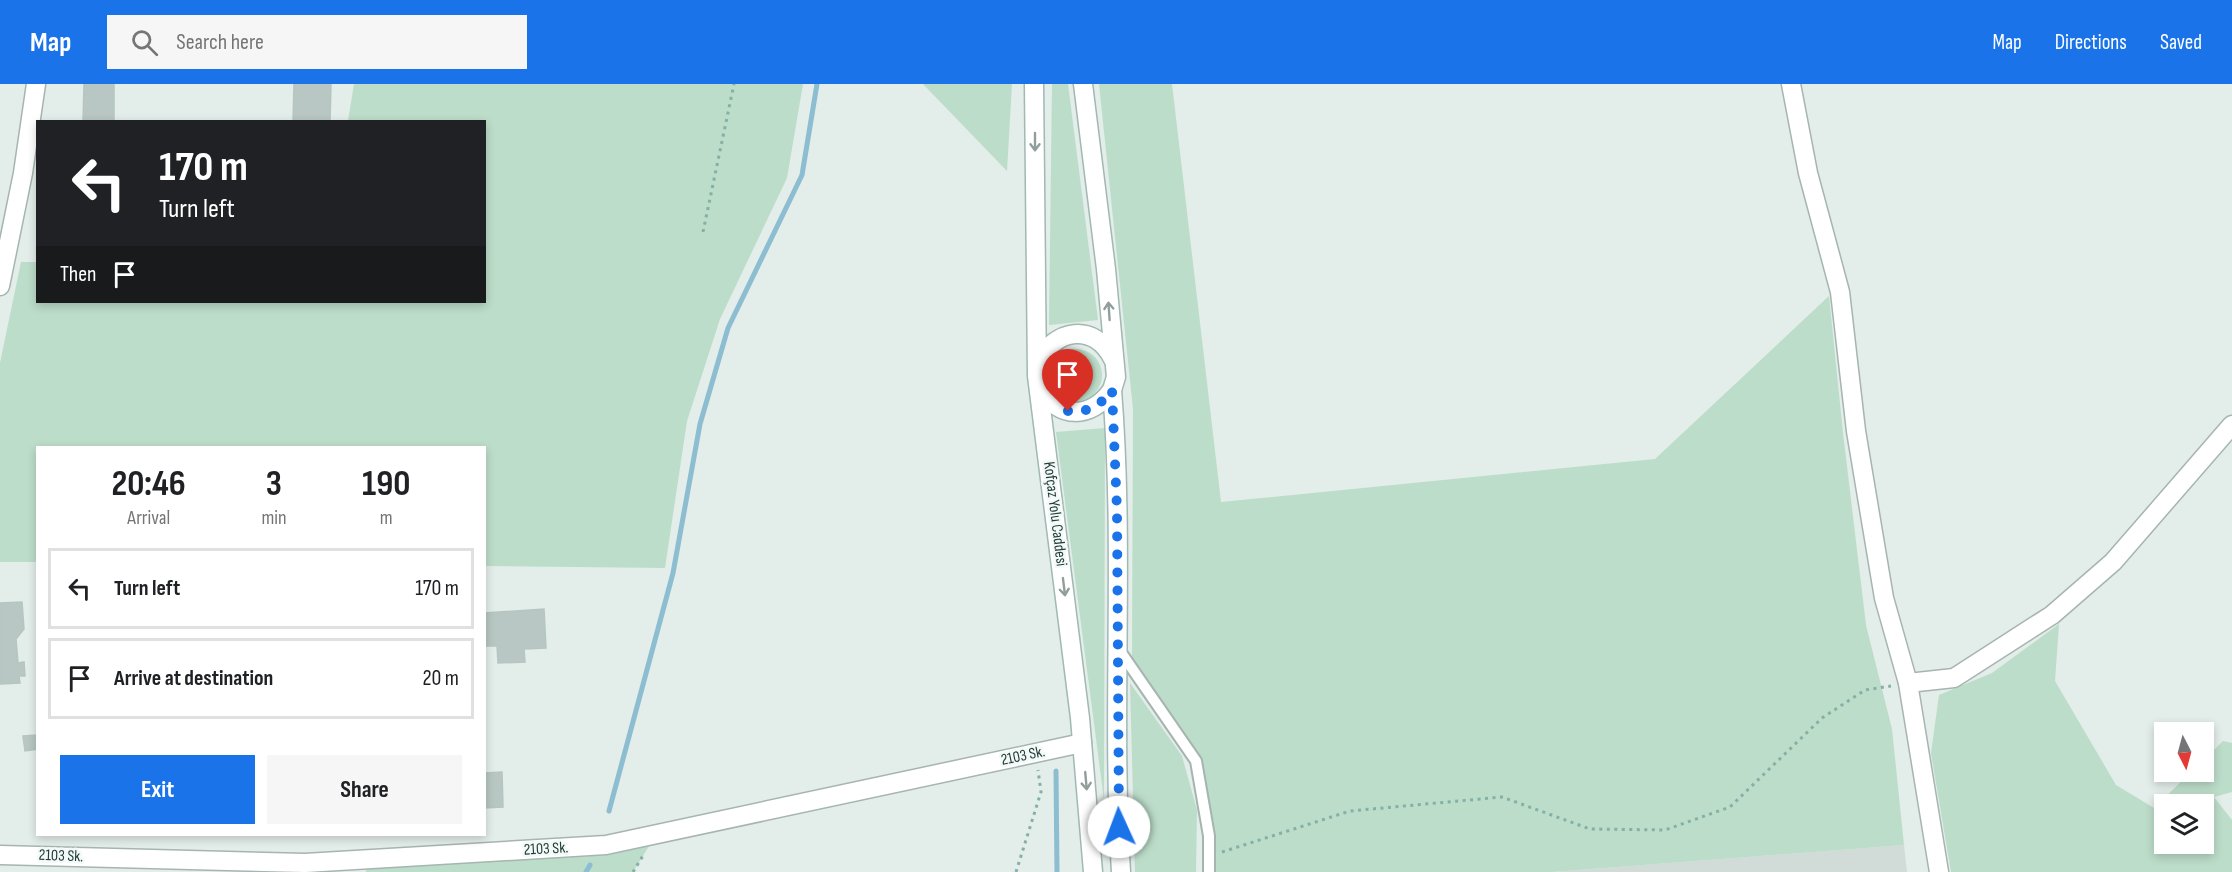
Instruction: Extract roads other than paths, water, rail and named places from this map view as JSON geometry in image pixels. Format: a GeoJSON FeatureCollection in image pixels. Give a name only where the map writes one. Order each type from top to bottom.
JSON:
{"type":"FeatureCollection","features":[{"type":"Feature","properties":{"kind":"street"},"geometry":{"type":"LineString","coordinates":[[0,286],[23,173],[36,84]]}},
{"type":"Feature","properties":{"kind":"street","name":"Kofçaz Yolu Caddesi"},"geometry":{"type":"LineString","coordinates":[[1034,84],[1037,376],[1082,743],[1093,872]]}},
{"type":"Feature","properties":{"kind":"street"},"geometry":{"type":"LineString","coordinates":[[1040,388],[1046,399],[1056,407],[1080,412],[1093,409],[1104,401],[1112,390],[1116,377],[1106,269],[1083,84]]}},
{"type":"Feature","properties":{"kind":"street"},"geometry":{"type":"LineString","coordinates":[[1791,84],[1808,173],[1840,292],[1856,431],[1884,598],[1908,683],[1939,872]]}},
{"type":"Feature","properties":{"kind":"street"},"geometry":{"type":"LineString","coordinates":[[1038,364],[1043,352],[1051,343],[1074,334],[1087,335],[1100,341],[1109,351],[1114,363]]}},
{"type":"Feature","properties":{"kind":"street"},"geometry":{"type":"LineString","coordinates":[[1112,390],[1117,500],[1116,647],[1121,872]]}},
{"type":"Feature","properties":{"kind":"street"},"geometry":{"type":"LineString","coordinates":[[1908,683],[1954,678],[2052,615],[2113,562],[2232,426]]}},
{"type":"Feature","properties":{"kind":"street","name":"2103 Sk."},"geometry":{"type":"LineString","coordinates":[[0,855],[305,863],[606,845],[1082,743]]}},
{"type":"Feature","properties":{"kind":"lane"},"geometry":{"type":"LineString","coordinates":[[1116,647],[1196,762],[1209,836],[1209,872]]}},
{"type":"Feature","properties":{"kind":"waterway"},"geometry":{"type":"LineString","coordinates":[[609,811],[673,573],[700,424],[728,328],[802,175],[817,84]]}},
{"type":"Feature","properties":{"kind":"waterway"},"geometry":{"type":"LineString","coordinates":[[1056,771],[1057,872]]}},
{"type":"Feature","properties":{"kind":"waterway"},"geometry":{"type":"LineString","coordinates":[[586,872],[590,865]]}}]}
